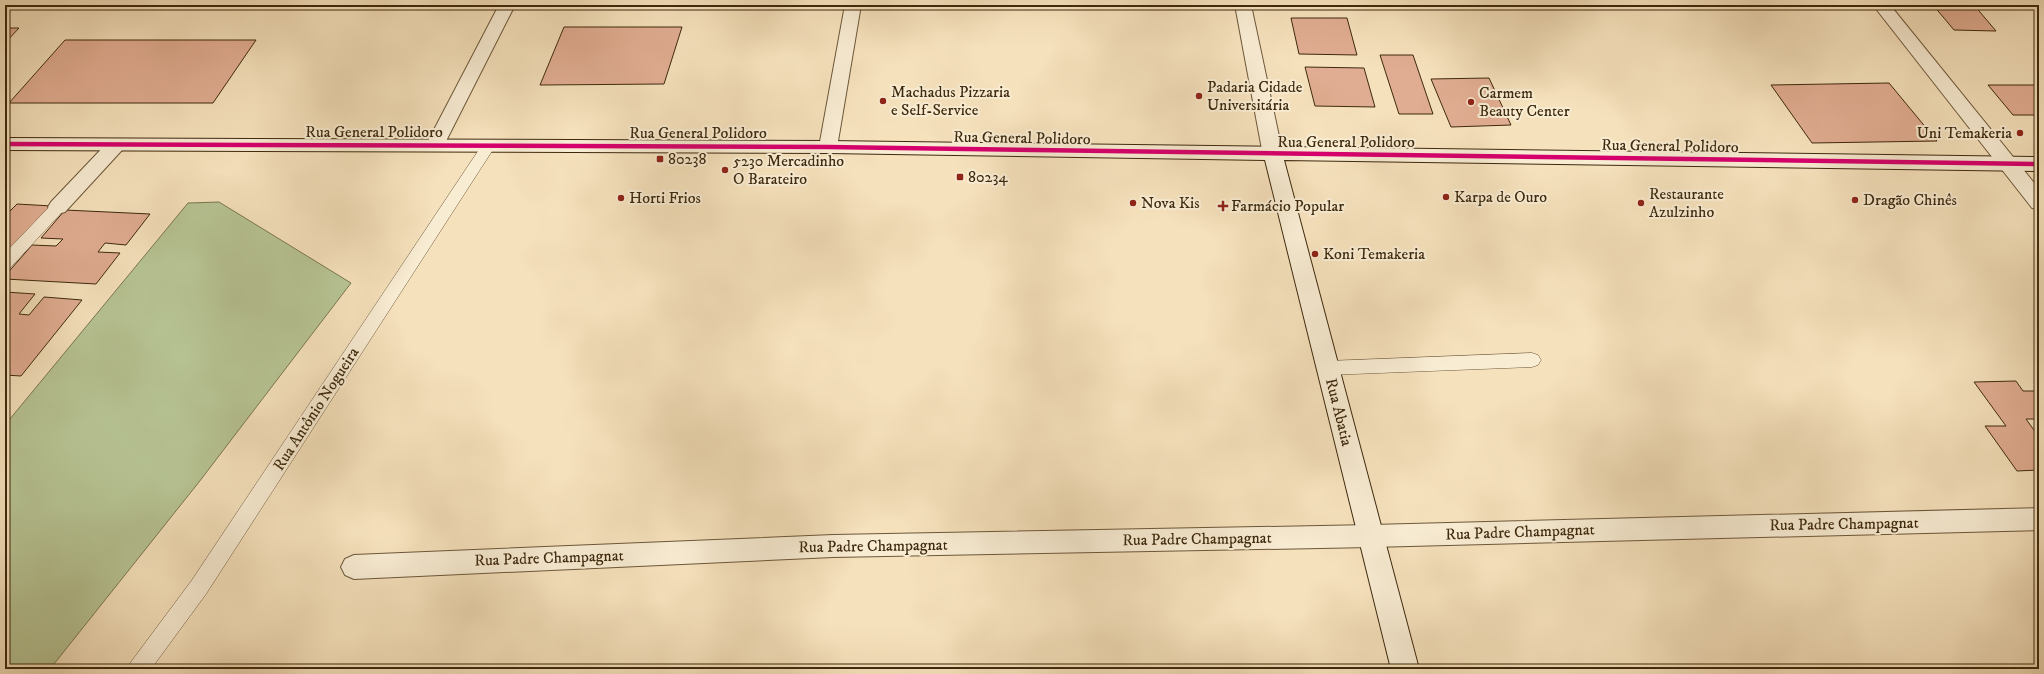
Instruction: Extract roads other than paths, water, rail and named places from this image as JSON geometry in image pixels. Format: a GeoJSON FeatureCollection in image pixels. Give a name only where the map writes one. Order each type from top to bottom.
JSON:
{"type":"FeatureCollection","features":[{"type":"Feature","properties":{"kind":"street"},"geometry":{"type":"LineString","coordinates":[[435,145],[507,5]]}},
{"type":"Feature","properties":{"kind":"street"},"geometry":{"type":"LineString","coordinates":[[828,147],[853,5]]}},
{"type":"Feature","properties":{"kind":"street","name":"Rua Abatia"},"geometry":{"type":"LineString","coordinates":[[1243,5],[1273,155],[1405,669]]}},
{"type":"Feature","properties":{"kind":"street"},"geometry":{"type":"LineString","coordinates":[[1881,5],[2006,164],[2039,203]]}},
{"type":"Feature","properties":{"kind":"street","name":"Rua General Polidoro"},"geometry":{"type":"LineString","coordinates":[[5,144],[828,147],[1273,155],[2039,164]]}},
{"type":"Feature","properties":{"kind":"street"},"geometry":{"type":"LineString","coordinates":[[58,206],[116,145]]}},
{"type":"Feature","properties":{"kind":"street","name":"Rua Padre Champagnat"},"geometry":{"type":"LineString","coordinates":[[354,567],[833,546],[1371,536],[2039,519]]}},
{"type":"Feature","properties":{"kind":"lane","name":"Rua Antônio Nogueira"},"geometry":{"type":"LineString","coordinates":[[138,669],[199,587],[489,145]]}},
{"type":"Feature","properties":{"kind":"lane"},"geometry":{"type":"LineString","coordinates":[[5,263],[58,206]]}},
{"type":"Feature","properties":{"kind":"lane"},"geometry":{"type":"LineString","coordinates":[[1328,368],[1532,360]]}},
{"type":"Feature","properties":{"kind":"place","name":"Padaria Cidade Universitária"},"geometry":{"type":"Point","coordinates":[1199,96]}},
{"type":"Feature","properties":{"kind":"place","name":"Machadus Pizzaria e Self-Service"},"geometry":{"type":"Point","coordinates":[883,101]}},
{"type":"Feature","properties":{"kind":"place","name":"Carmem Beauty Center"},"geometry":{"type":"Point","coordinates":[1471,102]}},
{"type":"Feature","properties":{"kind":"place","name":"Uni Temakeria"},"geometry":{"type":"Point","coordinates":[2020,133]}},
{"type":"Feature","properties":{"kind":"place","name":"80238"},"geometry":{"type":"Point","coordinates":[660,159]}},
{"type":"Feature","properties":{"kind":"place","name":"5230 Mercadinho O Barateiro"},"geometry":{"type":"Point","coordinates":[725,170]}},
{"type":"Feature","properties":{"kind":"place","name":"80234"},"geometry":{"type":"Point","coordinates":[960,177]}},
{"type":"Feature","properties":{"kind":"place","name":"Karpa de Ouro"},"geometry":{"type":"Point","coordinates":[1446,197]}},
{"type":"Feature","properties":{"kind":"place","name":"Horti Frios"},"geometry":{"type":"Point","coordinates":[621,198]}},
{"type":"Feature","properties":{"kind":"place","name":"Dragão Chinês"},"geometry":{"type":"Point","coordinates":[1855,200]}},
{"type":"Feature","properties":{"kind":"place","name":"Nova Kis"},"geometry":{"type":"Point","coordinates":[1133,203]}},
{"type":"Feature","properties":{"kind":"place","name":"Restaurante Azulzinho"},"geometry":{"type":"Point","coordinates":[1641,203]}},
{"type":"Feature","properties":{"kind":"place","name":"Farmácio Popular"},"geometry":{"type":"Point","coordinates":[1223,206]}},
{"type":"Feature","properties":{"kind":"place","name":"Koni Temakeria"},"geometry":{"type":"Point","coordinates":[1315,254]}}]}
